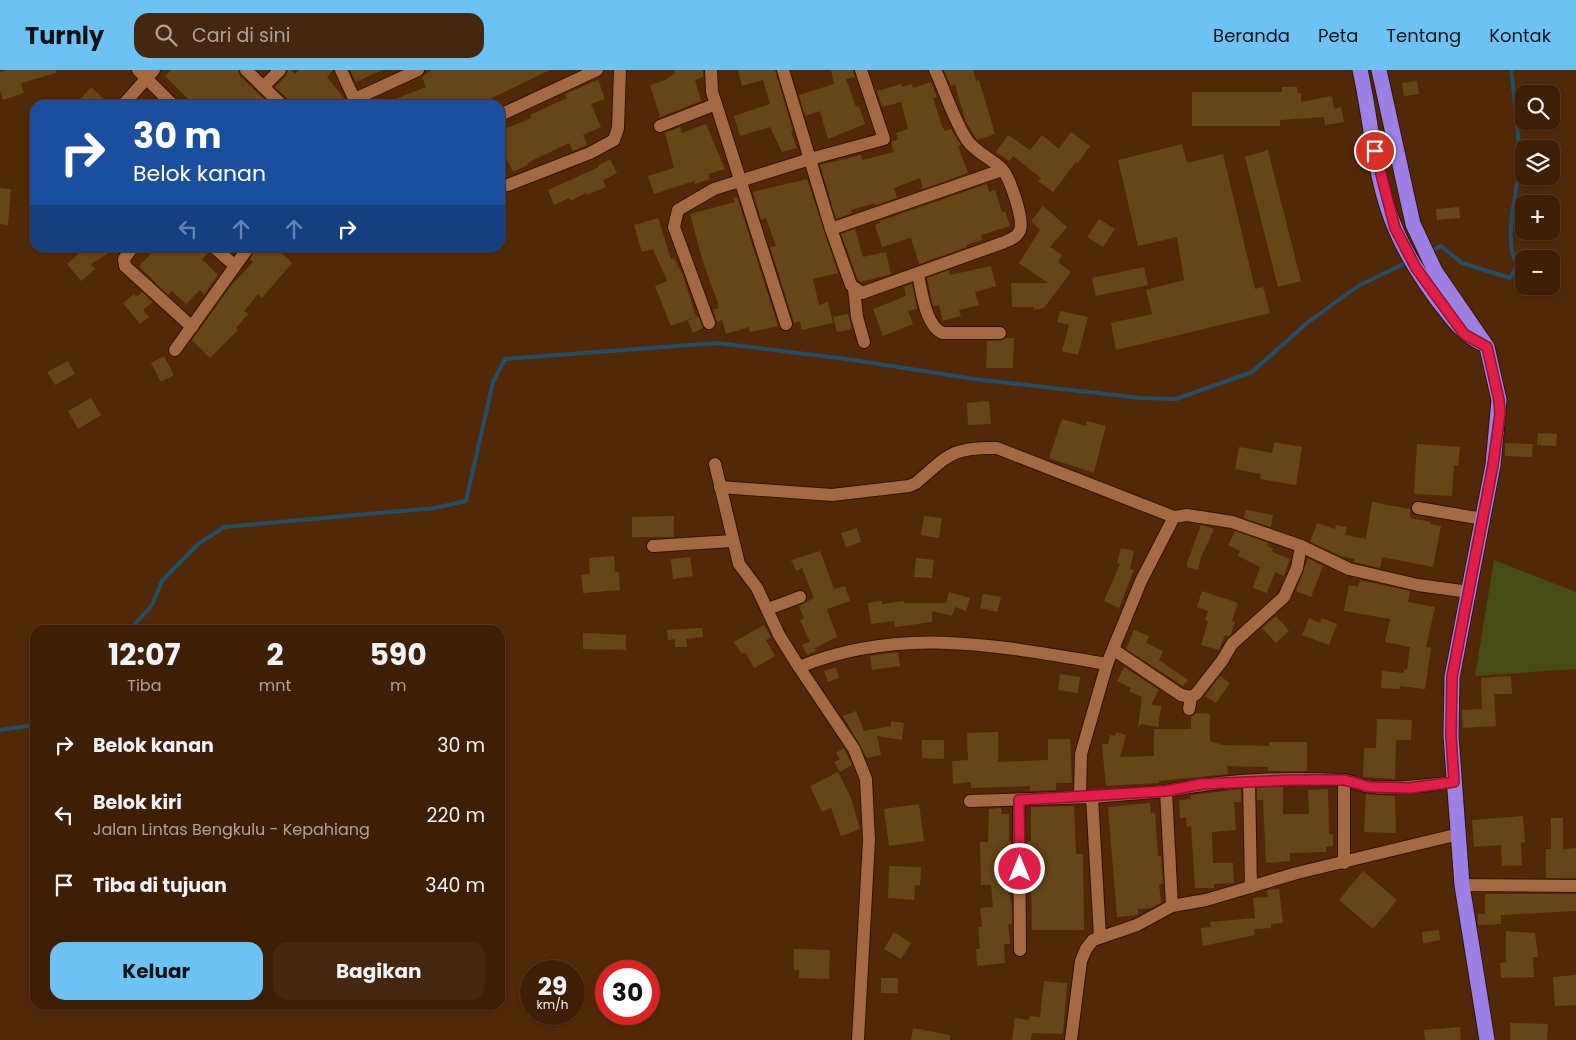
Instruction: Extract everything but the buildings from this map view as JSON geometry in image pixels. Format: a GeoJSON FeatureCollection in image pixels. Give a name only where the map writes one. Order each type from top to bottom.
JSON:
{"type":"FeatureCollection","features":[{"type":"Feature","properties":{"kind":"highway"},"geometry":{"type":"LineString","coordinates":[[1360,70],[1372,141],[1395,228],[1416,268],[1464,334],[1487,347]]}},
{"type":"Feature","properties":{"kind":"highway"},"geometry":{"type":"LineString","coordinates":[[1379,70],[1413,224],[1435,271],[1487,347],[1499,400],[1500,414],[1483,520],[1452,677],[1451,736],[1462,885],[1487,1040]]}},
{"type":"Feature","properties":{"kind":"street"},"geometry":{"type":"LineString","coordinates":[[127,100],[141,74],[154,70]]}},
{"type":"Feature","properties":{"kind":"street"},"geometry":{"type":"LineString","coordinates":[[246,70],[277,100]]}},
{"type":"Feature","properties":{"kind":"street"},"geometry":{"type":"LineString","coordinates":[[263,87],[280,70]]}},
{"type":"Feature","properties":{"kind":"street"},"geometry":{"type":"LineString","coordinates":[[341,70],[355,100]]}},
{"type":"Feature","properties":{"kind":"street"},"geometry":{"type":"LineString","coordinates":[[362,100],[418,70]]}},
{"type":"Feature","properties":{"kind":"street"},"geometry":{"type":"LineString","coordinates":[[505,113],[597,70]]}},
{"type":"Feature","properties":{"kind":"street"},"geometry":{"type":"LineString","coordinates":[[505,185],[590,153],[614,140],[618,128],[620,70]]}},
{"type":"Feature","properties":{"kind":"street"},"geometry":{"type":"LineString","coordinates":[[711,70],[712,92],[786,324]]}},
{"type":"Feature","properties":{"kind":"street"},"geometry":{"type":"LineString","coordinates":[[783,70],[831,229],[854,289],[857,317],[864,342]]}},
{"type":"Feature","properties":{"kind":"street"},"geometry":{"type":"LineString","coordinates":[[709,323],[674,227],[675,215],[685,204],[714,189],[810,158],[884,139],[861,70]]}},
{"type":"Feature","properties":{"kind":"street"},"geometry":{"type":"LineString","coordinates":[[854,289],[862,293],[868,292],[918,274],[1016,236],[1021,227],[1019,209],[1002,170],[968,142],[958,126],[948,96],[935,70]]}},
{"type":"Feature","properties":{"kind":"street"},"geometry":{"type":"LineString","coordinates":[[141,74],[168,100]]}},
{"type":"Feature","properties":{"kind":"street"},"geometry":{"type":"LineString","coordinates":[[660,126],[716,104]]}},
{"type":"Feature","properties":{"kind":"street"},"geometry":{"type":"LineString","coordinates":[[831,229],[1002,170]]}},
{"type":"Feature","properties":{"kind":"street"},"geometry":{"type":"LineString","coordinates":[[129,252],[124,259],[125,266],[192,327]]}},
{"type":"Feature","properties":{"kind":"street"},"geometry":{"type":"LineString","coordinates":[[219,252],[234,265]]}},
{"type":"Feature","properties":{"kind":"street"},"geometry":{"type":"LineString","coordinates":[[175,350],[245,252]]}},
{"type":"Feature","properties":{"kind":"street"},"geometry":{"type":"LineString","coordinates":[[918,274],[930,319],[936,330],[942,333],[1000,332]]}},
{"type":"Feature","properties":{"kind":"street"},"geometry":{"type":"LineString","coordinates":[[720,487],[832,494],[909,486],[916,483],[948,455],[981,448],[997,448],[1174,517],[1186,515],[1232,522],[1301,546],[1349,569],[1418,585],[1469,592]]}},
{"type":"Feature","properties":{"kind":"street"},"geometry":{"type":"LineString","coordinates":[[715,464],[732,541],[742,571],[757,588],[779,635],[854,750],[866,779],[868,840],[858,1040]]}},
{"type":"Feature","properties":{"kind":"street"},"geometry":{"type":"LineString","coordinates":[[1418,508],[1483,520]]}},
{"type":"Feature","properties":{"kind":"street"},"geometry":{"type":"LineString","coordinates":[[1100,937],[1081,754],[1107,664],[1141,581],[1174,517]]}},
{"type":"Feature","properties":{"kind":"street"},"geometry":{"type":"LineString","coordinates":[[653,546],[732,541]]}},
{"type":"Feature","properties":{"kind":"street"},"geometry":{"type":"LineString","coordinates":[[1114,650],[1181,694],[1190,703],[1242,633],[1284,597],[1297,568],[1301,546]]}},
{"type":"Feature","properties":{"kind":"street"},"geometry":{"type":"LineString","coordinates":[[768,609],[800,597]]}},
{"type":"Feature","properties":{"kind":"street"},"geometry":{"type":"LineString","coordinates":[[799,667],[821,658],[870,646],[916,641],[977,644],[1107,664]]}},
{"type":"Feature","properties":{"kind":"street"},"geometry":{"type":"LineString","coordinates":[[970,801],[1086,797],[1166,791],[1202,784],[1249,782],[1344,780],[1370,787],[1402,788],[1454,782]]}},
{"type":"Feature","properties":{"kind":"street"},"geometry":{"type":"LineString","coordinates":[[1344,780],[1344,862]]}},
{"type":"Feature","properties":{"kind":"street"},"geometry":{"type":"LineString","coordinates":[[1249,782],[1251,887]]}},
{"type":"Feature","properties":{"kind":"street"},"geometry":{"type":"LineString","coordinates":[[1166,791],[1172,906]]}},
{"type":"Feature","properties":{"kind":"street"},"geometry":{"type":"LineString","coordinates":[[1019,800],[1020,950]]}},
{"type":"Feature","properties":{"kind":"street"},"geometry":{"type":"LineString","coordinates":[[1070,1040],[1081,961],[1086,949],[1093,940],[1137,925],[1172,906],[1206,900],[1344,862],[1459,834]]}},
{"type":"Feature","properties":{"kind":"street"},"geometry":{"type":"LineString","coordinates":[[1462,885],[1576,886]]}},
{"type":"Feature","properties":{"kind":"green space"},"geometry":{"type":"Polygon","coordinates":[[[1494,560],[1576,592],[1576,669],[1475,676],[1494,560]]]}},
{"type":"Feature","properties":{"kind":"waterway"},"geometry":{"type":"LineString","coordinates":[[1430,252],[1441,246],[1462,263],[1510,278],[1517,266],[1511,241],[1512,215],[1519,163],[1518,128],[1511,70]]}},
{"type":"Feature","properties":{"kind":"waterway"},"geometry":{"type":"LineString","coordinates":[[134,625],[152,605],[162,581],[198,544],[224,527],[435,508],[466,501],[493,382],[505,359],[717,343],[854,360],[974,379],[1141,398],[1176,399],[1252,372],[1307,323],[1358,286],[1408,262]]}},
{"type":"Feature","properties":{"kind":"waterway"},"geometry":{"type":"LineString","coordinates":[[0,730],[30,726]]}},
{"type":"Feature","properties":{"kind":"route"},"geometry":{"type":"LineString","coordinates":[[1020,869],[1019,800],[1166,791],[1202,784],[1292,780],[1344,780],[1370,787],[1410,788],[1454,782],[1451,736],[1452,677],[1493,465],[1500,414],[1499,400],[1487,347],[1464,334],[1426,284],[1406,251],[1395,228],[1387,203],[1375,151]]}}]}
